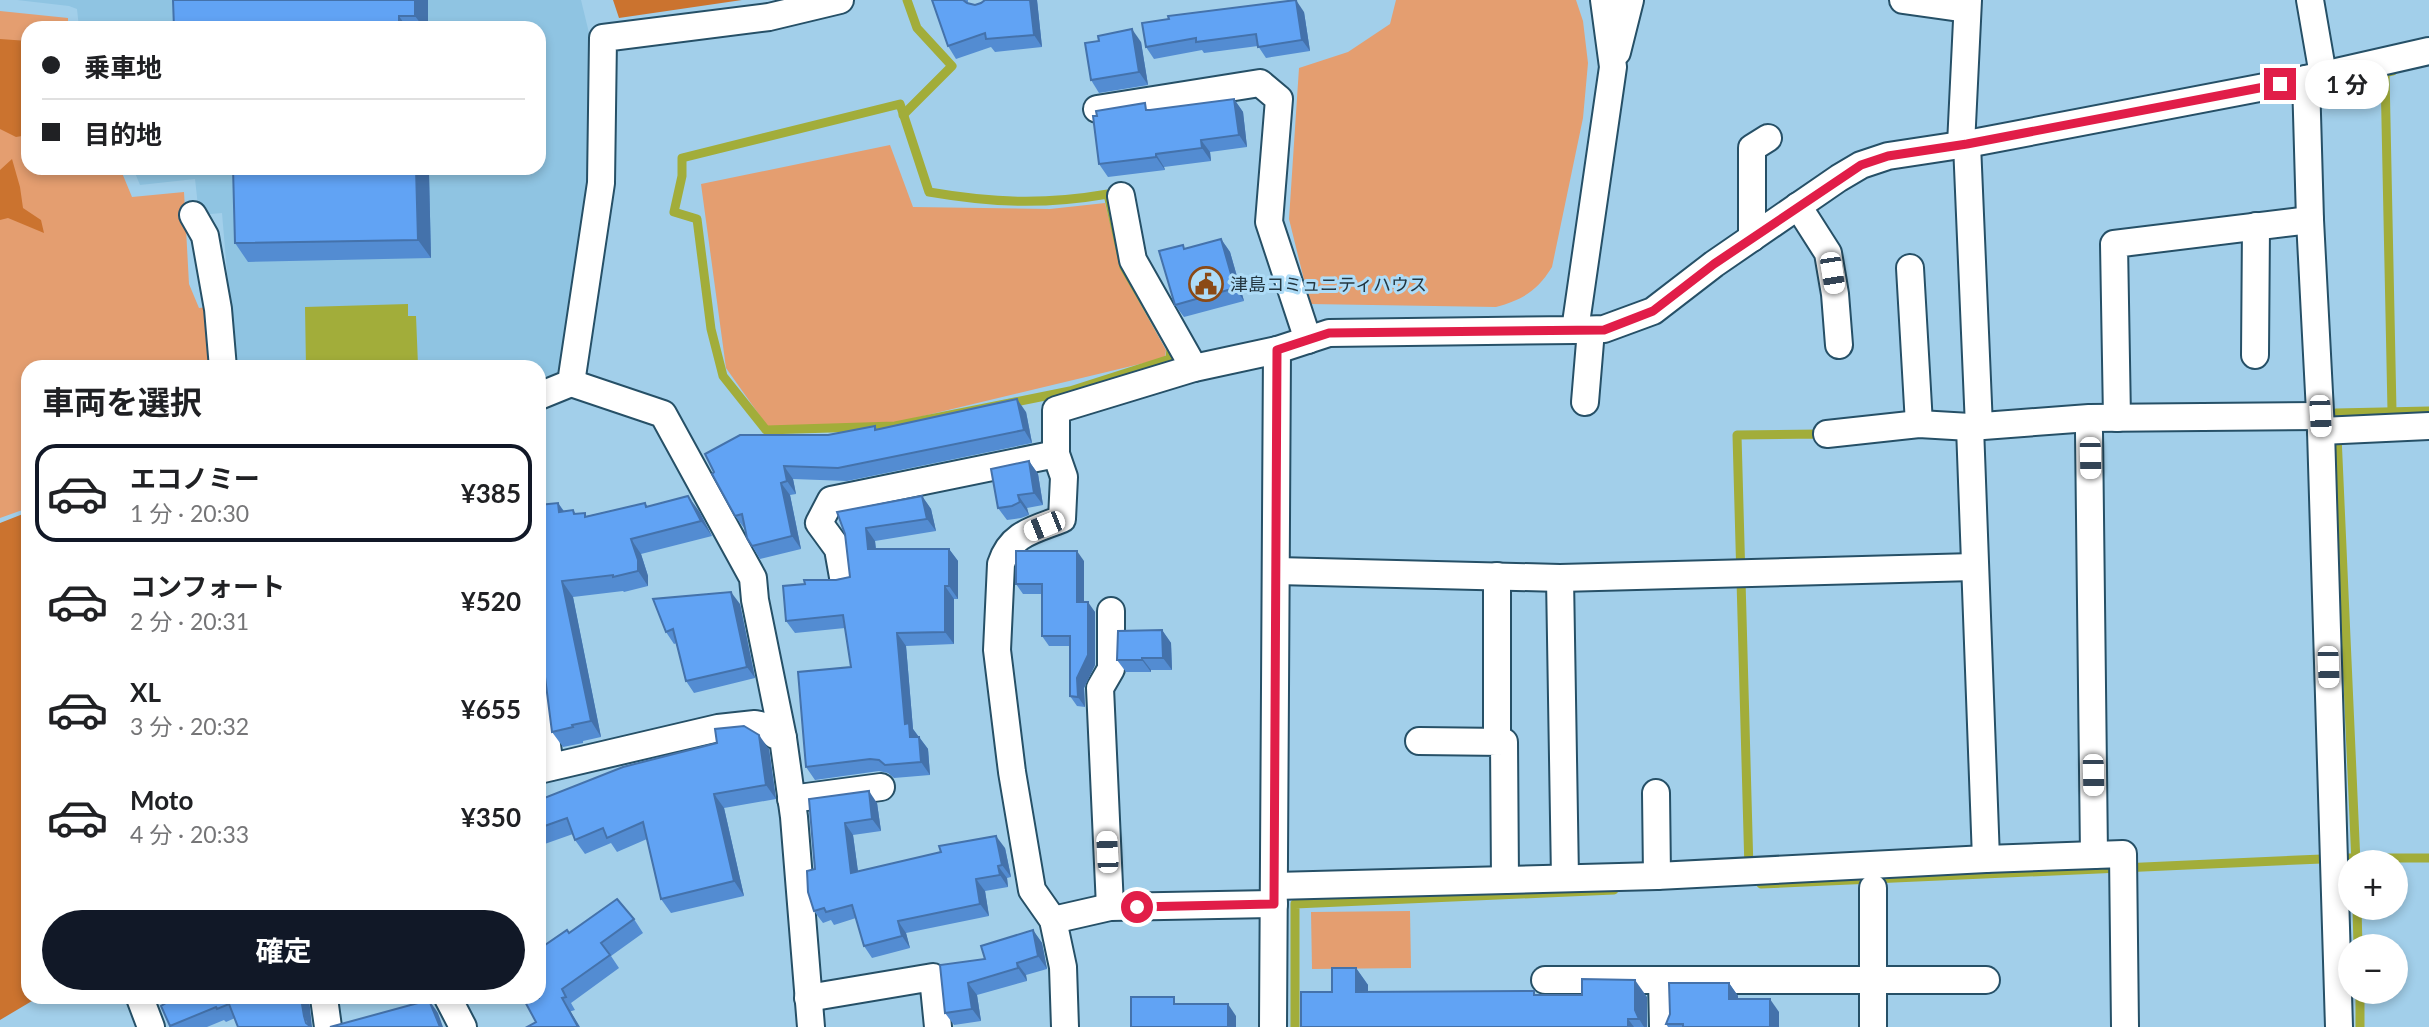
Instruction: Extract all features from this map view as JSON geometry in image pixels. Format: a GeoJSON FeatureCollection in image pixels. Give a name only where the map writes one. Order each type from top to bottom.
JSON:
{"type":"FeatureCollection","features":[{"type":"Feature","properties":{"kind":"street"},"geometry":{"type":"LineString","coordinates":[[571,383],[601,183],[603,38],[769,17],[840,0]]}},
{"type":"Feature","properties":{"kind":"street"},"geometry":{"type":"LineString","coordinates":[[1604,0],[1613,67]]}},
{"type":"Feature","properties":{"kind":"street"},"geometry":{"type":"LineString","coordinates":[[1585,402],[1583,330],[1613,67],[1630,0]]}},
{"type":"Feature","properties":{"kind":"street"},"geometry":{"type":"LineString","coordinates":[[1903,0],[1968,4],[1964,144],[1974,567],[1986,859]]}},
{"type":"Feature","properties":{"kind":"street"},"geometry":{"type":"LineString","coordinates":[[2310,0],[2314,77],[2310,220],[2329,427],[2339,1027]]}},
{"type":"Feature","properties":{"kind":"street"},"geometry":{"type":"LineString","coordinates":[[1065,1027],[1063,967],[1054,920],[1032,890],[1012,772],[997,650],[1001,564],[1005,552],[1014,540],[1062,519],[1064,477],[1056,454],[1056,410],[1194,369],[1277,350],[1329,333],[1604,330],[1653,311],[1752,238],[1861,165],[1888,156],[2314,77],[2429,51]]}},
{"type":"Feature","properties":{"kind":"street"},"geometry":{"type":"LineString","coordinates":[[1097,109],[1260,83],[1279,99],[1269,222],[1308,340]]}},
{"type":"Feature","properties":{"kind":"street"},"geometry":{"type":"LineString","coordinates":[[1752,238],[1752,148],[1768,138]]}},
{"type":"Feature","properties":{"kind":"street"},"geometry":{"type":"LineString","coordinates":[[1121,196],[1133,260],[1194,369]]}},
{"type":"Feature","properties":{"kind":"street"},"geometry":{"type":"LineString","coordinates":[[1798,206],[1828,253],[1839,345]]}},
{"type":"Feature","properties":{"kind":"street"},"geometry":{"type":"LineString","coordinates":[[193,215],[205,236],[218,309],[222,360]]}},
{"type":"Feature","properties":{"kind":"street"},"geometry":{"type":"LineString","coordinates":[[2117,418],[2114,244],[2310,220]]}},
{"type":"Feature","properties":{"kind":"street"},"geometry":{"type":"LineString","coordinates":[[2255,355],[2256,226]]}},
{"type":"Feature","properties":{"kind":"street"},"geometry":{"type":"LineString","coordinates":[[1910,268],[1919,424]]}},
{"type":"Feature","properties":{"kind":"street"},"geometry":{"type":"LineString","coordinates":[[1273,1027],[1277,350]]}},
{"type":"Feature","properties":{"kind":"street"},"geometry":{"type":"LineString","coordinates":[[546,393],[571,383],[663,414],[732,535],[753,578],[783,738],[794,817],[811,1027]]}},
{"type":"Feature","properties":{"kind":"street"},"geometry":{"type":"LineString","coordinates":[[1827,434],[1919,424],[1972,432],[2117,418],[2329,427],[2429,426]]}},
{"type":"Feature","properties":{"kind":"street"},"geometry":{"type":"LineString","coordinates":[[2089,432],[2094,855]]}},
{"type":"Feature","properties":{"kind":"street"},"geometry":{"type":"LineString","coordinates":[[843,577],[838,549],[820,523],[831,500],[1056,454]]}},
{"type":"Feature","properties":{"kind":"street"},"geometry":{"type":"LineString","coordinates":[[1277,571],[1560,578],[1974,567]]}},
{"type":"Feature","properties":{"kind":"street"},"geometry":{"type":"LineString","coordinates":[[1497,576],[1497,741]]}},
{"type":"Feature","properties":{"kind":"street"},"geometry":{"type":"LineString","coordinates":[[1560,578],[1565,878]]}},
{"type":"Feature","properties":{"kind":"street"},"geometry":{"type":"LineString","coordinates":[[1110,907],[1100,688],[1111,669],[1111,611]]}},
{"type":"Feature","properties":{"kind":"street"},"geometry":{"type":"LineString","coordinates":[[546,769],[718,728],[755,724],[765,726],[783,738]]}},
{"type":"Feature","properties":{"kind":"street"},"geometry":{"type":"LineString","coordinates":[[1419,741],[1504,741],[1505,880]]}},
{"type":"Feature","properties":{"kind":"street"},"geometry":{"type":"LineString","coordinates":[[790,799],[881,787]]}},
{"type":"Feature","properties":{"kind":"street"},"geometry":{"type":"LineString","coordinates":[[1656,793],[1657,876]]}},
{"type":"Feature","properties":{"kind":"street"},"geometry":{"type":"LineString","coordinates":[[1054,920],[1110,907],[1505,880],[1657,876],[2123,854],[2125,1027]]}},
{"type":"Feature","properties":{"kind":"street"},"geometry":{"type":"LineString","coordinates":[[1873,888],[1873,1027]]}},
{"type":"Feature","properties":{"kind":"street"},"geometry":{"type":"LineString","coordinates":[[808,998],[933,977],[938,1027]]}},
{"type":"Feature","properties":{"kind":"street"},"geometry":{"type":"LineString","coordinates":[[1545,980],[1986,980]]}},
{"type":"Feature","properties":{"kind":"street"},"geometry":{"type":"LineString","coordinates":[[1662,980],[1663,1027]]}},
{"type":"Feature","properties":{"kind":"street"},"geometry":{"type":"LineString","coordinates":[[142,1004],[151,1027]]}},
{"type":"Feature","properties":{"kind":"street"},"geometry":{"type":"LineString","coordinates":[[325,1004],[327,1027]]}},
{"type":"Feature","properties":{"kind":"street"},"geometry":{"type":"LineString","coordinates":[[451,1004],[463,1027]]}},
{"type":"Feature","properties":{"kind":"shaded area"},"geometry":{"type":"Polygon","coordinates":[[[17,0],[581,0],[590,37],[594,137],[566,366],[546,379],[546,360],[234,360],[222,213],[199,215],[195,179],[140,185],[136,175],[546,175],[546,21],[78,21],[77,9],[17,0]]]}},
{"type":"Feature","properties":{"kind":"shaded area"},"geometry":{"type":"Polygon","coordinates":[[[613,0],[742,0],[619,18],[613,0]]]}},
{"type":"Feature","properties":{"kind":"shaded area"},"geometry":{"type":"Polygon","coordinates":[[[1396,0],[1576,0],[1583,21],[1588,63],[1583,118],[1552,267],[1535,288],[1514,301],[1496,307],[1310,304],[1289,219],[1299,68],[1348,52],[1390,24],[1396,0]]]}},
{"type":"Feature","properties":{"kind":"shaded area"},"geometry":{"type":"Polygon","coordinates":[[[0,11],[68,18],[68,21],[21,21],[21,175],[123,175],[132,197],[184,192],[189,284],[199,308],[208,307],[212,360],[21,360],[21,510],[0,518],[0,11]]]}},
{"type":"Feature","properties":{"kind":"shaded area"},"geometry":{"type":"Polygon","coordinates":[[[0,39],[21,40],[21,136],[16,137],[0,129],[0,39]]]}},
{"type":"Feature","properties":{"kind":"shaded area"},"geometry":{"type":"Polygon","coordinates":[[[890,145],[913,207],[1050,209],[1105,203],[1122,271],[1166,350],[1165,358],[894,423],[768,427],[726,368],[701,184],[890,145]]]}},
{"type":"Feature","properties":{"kind":"shaded area"},"geometry":{"type":"Polygon","coordinates":[[[12,159],[23,208],[41,220],[44,233],[8,218],[0,220],[0,170],[12,159]]]}},
{"type":"Feature","properties":{"kind":"shaded area"},"geometry":{"type":"Polygon","coordinates":[[[408,304],[408,316],[416,316],[418,360],[306,360],[305,307],[408,304]]]}},
{"type":"Feature","properties":{"kind":"shaded area"},"geometry":{"type":"Polygon","coordinates":[[[21,515],[21,1004],[27,1004],[0,1020],[0,523],[21,515]]]}},
{"type":"Feature","properties":{"kind":"shaded area"},"geometry":{"type":"Polygon","coordinates":[[[1410,911],[1411,968],[1312,969],[1311,912],[1410,911]]]}},
{"type":"Feature","properties":{"kind":"building"},"geometry":{"type":"Polygon","coordinates":[[[173,0],[415,0],[415,16],[399,16],[399,21],[174,21],[173,0]]]}},
{"type":"Feature","properties":{"kind":"building"},"geometry":{"type":"Polygon","coordinates":[[[932,0],[963,0],[975,5],[985,0],[1030,0],[1034,35],[986,39],[985,33],[948,46],[932,0]]]}},
{"type":"Feature","properties":{"kind":"building"},"geometry":{"type":"Polygon","coordinates":[[[1296,0],[1302,40],[1258,47],[1256,34],[1196,42],[1196,38],[1146,47],[1142,23],[1169,19],[1168,16],[1296,0]]]}},
{"type":"Feature","properties":{"kind":"building"},"geometry":{"type":"Polygon","coordinates":[[[1132,29],[1139,72],[1091,80],[1085,43],[1099,41],[1098,36],[1132,29]]]}},
{"type":"Feature","properties":{"kind":"building"},"geometry":{"type":"Polygon","coordinates":[[[1234,99],[1239,135],[1201,140],[1202,148],[1099,164],[1093,116],[1097,116],[1096,111],[1145,103],[1146,110],[1150,110],[1234,99]]]}},
{"type":"Feature","properties":{"kind":"building"},"geometry":{"type":"Polygon","coordinates":[[[233,175],[416,175],[418,240],[235,243],[233,175]]]}},
{"type":"Feature","properties":{"kind":"building","name":"津島コミュニティハウス"},"geometry":{"type":"Polygon","coordinates":[[[1221,239],[1235,288],[1175,305],[1159,251],[1183,245],[1184,249],[1221,239]]]}},
{"type":"Feature","properties":{"kind":"building"},"geometry":{"type":"Polygon","coordinates":[[[1017,399],[1024,430],[838,468],[784,466],[787,481],[781,483],[792,536],[752,546],[747,538],[742,514],[735,516],[712,474],[714,472],[705,454],[740,435],[828,435],[875,426],[875,430],[1017,399]]]}},
{"type":"Feature","properties":{"kind":"building"},"geometry":{"type":"Polygon","coordinates":[[[1029,461],[1034,493],[1018,495],[1020,502],[998,508],[991,469],[1029,461]]]}},
{"type":"Feature","properties":{"kind":"building"},"geometry":{"type":"Polygon","coordinates":[[[688,496],[701,521],[631,539],[638,560],[638,571],[613,577],[562,581],[591,721],[552,732],[546,685],[546,504],[558,503],[559,512],[573,510],[574,514],[585,513],[585,517],[645,503],[646,507],[688,496]]]}},
{"type":"Feature","properties":{"kind":"building"},"geometry":{"type":"Polygon","coordinates":[[[922,496],[927,519],[866,528],[868,549],[949,549],[949,586],[945,586],[945,632],[897,633],[905,724],[909,723],[910,737],[919,737],[921,762],[885,765],[879,760],[870,759],[806,767],[798,672],[851,667],[843,615],[786,621],[783,586],[805,584],[804,580],[850,577],[845,534],[837,512],[922,496]]]}},
{"type":"Feature","properties":{"kind":"building"},"geometry":{"type":"Polygon","coordinates":[[[1016,551],[1077,551],[1077,602],[1088,602],[1088,655],[1077,678],[1078,697],[1070,696],[1070,636],[1042,636],[1042,584],[1016,584],[1016,551]]]}},
{"type":"Feature","properties":{"kind":"building"},"geometry":{"type":"Polygon","coordinates":[[[731,592],[747,667],[686,681],[673,629],[666,632],[653,599],[731,592]]]}},
{"type":"Feature","properties":{"kind":"building"},"geometry":{"type":"Polygon","coordinates":[[[1162,630],[1163,658],[1117,660],[1118,631],[1162,630]]]}},
{"type":"Feature","properties":{"kind":"building"},"geometry":{"type":"Polygon","coordinates":[[[744,726],[759,735],[766,785],[714,794],[734,881],[661,899],[643,822],[607,838],[603,828],[575,840],[567,818],[546,826],[546,797],[623,767],[717,743],[715,729],[744,726]]]}},
{"type":"Feature","properties":{"kind":"building"},"geometry":{"type":"Polygon","coordinates":[[[869,791],[872,819],[845,823],[851,873],[941,852],[939,846],[996,836],[1002,865],[998,866],[1000,875],[976,879],[980,904],[898,921],[902,936],[864,946],[852,905],[826,912],[824,908],[814,911],[808,892],[807,871],[815,869],[809,799],[869,791]]]}},
{"type":"Feature","properties":{"kind":"building"},"geometry":{"type":"Polygon","coordinates":[[[617,899],[634,919],[601,943],[610,955],[562,989],[566,997],[562,998],[578,1027],[527,1027],[536,1022],[526,1004],[546,1004],[546,944],[567,930],[569,933],[617,899]]]}},
{"type":"Feature","properties":{"kind":"building"},"geometry":{"type":"Polygon","coordinates":[[[1033,930],[1038,956],[1017,963],[1018,968],[968,983],[972,1009],[945,1013],[940,965],[985,959],[981,946],[1033,930]]]}},
{"type":"Feature","properties":{"kind":"building"},"geometry":{"type":"Polygon","coordinates":[[[1332,968],[1356,968],[1356,992],[1534,991],[1534,995],[1582,995],[1582,979],[1635,980],[1635,1010],[1639,1019],[1628,1019],[1628,1027],[1301,1027],[1301,992],[1332,992],[1332,968]]]}},
{"type":"Feature","properties":{"kind":"building"},"geometry":{"type":"Polygon","coordinates":[[[1669,983],[1729,983],[1729,999],[1770,999],[1770,1027],[1683,1027],[1683,1024],[1666,1024],[1670,1014],[1669,983]]]}},
{"type":"Feature","properties":{"kind":"building"},"geometry":{"type":"Polygon","coordinates":[[[1131,997],[1174,997],[1174,1004],[1228,1004],[1228,1027],[1131,1027],[1131,997]]]}},
{"type":"Feature","properties":{"kind":"building"},"geometry":{"type":"Polygon","coordinates":[[[164,1004],[229,1004],[170,1026],[161,1006],[164,1004]]]}},
{"type":"Feature","properties":{"kind":"building"},"geometry":{"type":"Polygon","coordinates":[[[229,1004],[302,1004],[306,1023],[311,1027],[238,1027],[229,1004]]]}},
{"type":"Feature","properties":{"kind":"building"},"geometry":{"type":"Polygon","coordinates":[[[414,1004],[431,1004],[440,1027],[330,1027],[414,1004]]]}},
{"type":"Feature","properties":{"kind":"waterway"},"geometry":{"type":"LineString","coordinates":[[903,115],[952,66],[917,28],[907,0]]}},
{"type":"Feature","properties":{"kind":"waterway"},"geometry":{"type":"LineString","coordinates":[[2392,411],[2385,73],[2393,71]]}},
{"type":"Feature","properties":{"kind":"waterway"},"geometry":{"type":"LineString","coordinates":[[900,104],[929,192],[1018,201],[1062,200],[1108,194],[1124,267],[1171,348],[1170,359],[1070,391],[895,426],[766,430],[723,376],[711,329],[697,219],[674,212],[682,176],[682,158],[900,104]]}},
{"type":"Feature","properties":{"kind":"waterway"},"geometry":{"type":"LineString","coordinates":[[2355,850],[2336,413],[2429,411]]}},
{"type":"Feature","properties":{"kind":"waterway"},"geometry":{"type":"LineString","coordinates":[[1749,870],[1737,435],[1823,436]]}},
{"type":"Feature","properties":{"kind":"waterway"},"geometry":{"type":"LineString","coordinates":[[2408,858],[2429,858]]}},
{"type":"Feature","properties":{"kind":"waterway"},"geometry":{"type":"LineString","coordinates":[[1761,884],[2322,859]]}},
{"type":"Feature","properties":{"kind":"waterway"},"geometry":{"type":"LineString","coordinates":[[1295,1027],[1295,904],[1614,890]]}},
{"type":"Feature","properties":{"kind":"waterway"},"geometry":{"type":"LineString","coordinates":[[2357,920],[2358,934]]}},
{"type":"Feature","properties":{"kind":"waterway"},"geometry":{"type":"LineString","coordinates":[[2360,1004],[2360,1027]]}},
{"type":"Feature","properties":{"kind":"place","name":"津島コミュニティハウス"},"geometry":{"type":"Point","coordinates":[1206,284]}},
{"type":"Feature","properties":{"kind":"route"},"geometry":{"type":"LineString","coordinates":[[1137,907],[1274,904],[1277,350],[1329,333],[1604,330],[1653,311],[1714,264],[1861,165],[1888,156],[1967,144],[2280,84]]}}]}
